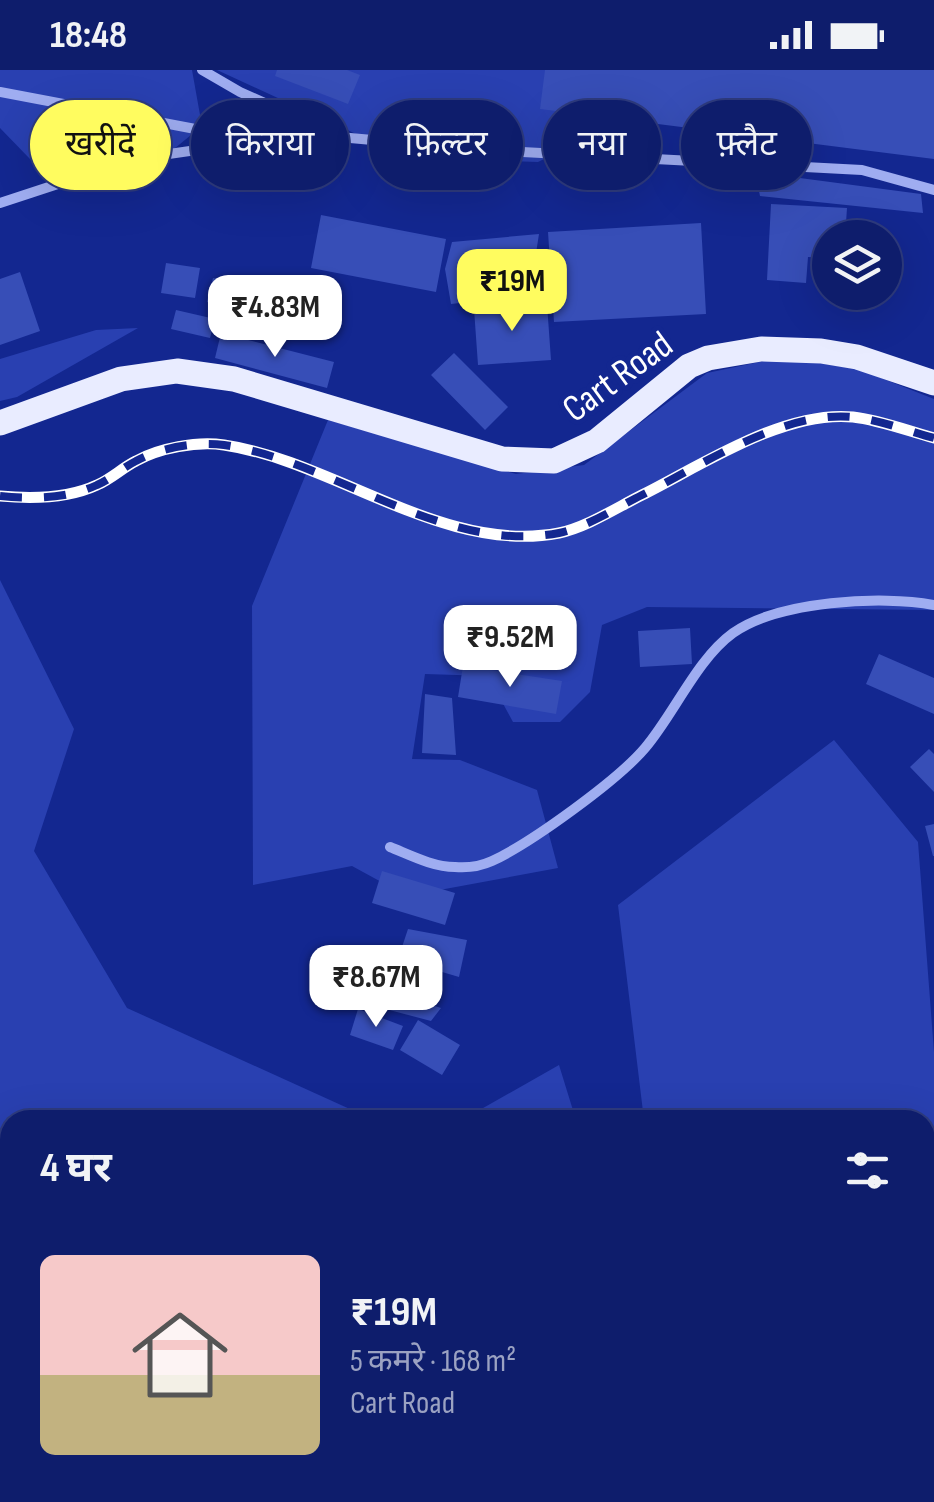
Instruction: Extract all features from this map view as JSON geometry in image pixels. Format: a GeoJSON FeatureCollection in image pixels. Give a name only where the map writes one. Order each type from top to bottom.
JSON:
{"type":"FeatureCollection","features":[{"type":"Feature","properties":{"kind":"main road","name":"Cart Road"},"geometry":{"type":"LineString","coordinates":[[0,423],[121,379],[177,371],[234,378],[502,459],[554,461],[597,441],[690,366],[708,358],[761,349],[821,351],[857,357],[934,383]]}},
{"type":"Feature","properties":{"kind":"street"},"geometry":{"type":"LineString","coordinates":[[202,70],[258,100]]}},
{"type":"Feature","properties":{"kind":"street"},"geometry":{"type":"LineString","coordinates":[[0,92],[191,128]]}},
{"type":"Feature","properties":{"kind":"street"},"geometry":{"type":"LineString","coordinates":[[349,138],[484,150],[862,170],[934,190]]}},
{"type":"Feature","properties":{"kind":"street"},"geometry":{"type":"LineString","coordinates":[[0,203],[134,159],[191,151]]}},
{"type":"Feature","properties":{"kind":"street"},"geometry":{"type":"LineString","coordinates":[[390,847],[453,868],[490,862],[514,848],[573,809],[644,749],[716,651],[732,634],[752,623],[862,600],[934,605]]}},
{"type":"Feature","properties":{"kind":"shaded area"},"geometry":{"type":"Polygon","coordinates":[[[0,70],[192,70],[197,100],[191,100],[191,135],[171,151],[171,100],[30,100],[30,159],[0,128],[0,70]]]}},
{"type":"Feature","properties":{"kind":"shaded area"},"geometry":{"type":"Polygon","coordinates":[[[217,70],[934,70],[934,100],[543,100],[543,160],[538,162],[523,162],[523,100],[369,100],[369,140],[349,131],[349,100],[282,100],[217,70]]]}},
{"type":"Feature","properties":{"kind":"shaded area"},"geometry":{"type":"Polygon","coordinates":[[[138,328],[17,397],[0,401],[0,359],[96,330],[138,328]]]}},
{"type":"Feature","properties":{"kind":"shaded area"},"geometry":{"type":"Polygon","coordinates":[[[783,357],[861,370],[934,399],[934,610],[647,607],[602,625],[590,692],[560,722],[513,722],[488,676],[425,674],[412,759],[460,760],[537,790],[558,868],[407,896],[352,866],[253,885],[252,606],[328,420],[516,474],[584,465],[707,373],[783,357]]]}},
{"type":"Feature","properties":{"kind":"shaded area"},"geometry":{"type":"Polygon","coordinates":[[[0,580],[74,729],[34,851],[127,1008],[352,1110],[0,1110],[0,580]]]}},
{"type":"Feature","properties":{"kind":"shaded area"},"geometry":{"type":"Polygon","coordinates":[[[834,740],[918,842],[934,1052],[934,1110],[643,1110],[618,905],[834,740]]]}},
{"type":"Feature","properties":{"kind":"shaded area"},"geometry":{"type":"Polygon","coordinates":[[[559,1065],[573,1110],[480,1110],[559,1065]]]}},
{"type":"Feature","properties":{"kind":"building"},"geometry":{"type":"Polygon","coordinates":[[[277,70],[347,70],[360,75],[349,102],[275,76],[277,70]]]}},
{"type":"Feature","properties":{"kind":"building"},"geometry":{"type":"Polygon","coordinates":[[[545,70],[934,70],[934,159],[812,144],[812,100],[681,100],[681,127],[661,124],[661,100],[543,100],[540,109],[545,70]]]}},
{"type":"Feature","properties":{"kind":"building"},"geometry":{"type":"Polygon","coordinates":[[[812,180],[921,194],[923,213],[760,196],[759,190],[812,190],[812,180]]]}},
{"type":"Feature","properties":{"kind":"building"},"geometry":{"type":"Polygon","coordinates":[[[771,204],[847,208],[846,220],[812,220],[812,257],[808,257],[806,283],[767,280],[771,204]]]}},
{"type":"Feature","properties":{"kind":"building"},"geometry":{"type":"Polygon","coordinates":[[[321,215],[446,239],[436,292],[311,268],[321,215]]]}},
{"type":"Feature","properties":{"kind":"building"},"geometry":{"type":"Polygon","coordinates":[[[701,223],[706,314],[554,322],[548,232],[701,223]]]}},
{"type":"Feature","properties":{"kind":"building"},"geometry":{"type":"Polygon","coordinates":[[[539,234],[534,266],[546,293],[451,304],[445,269],[452,242],[539,234]]]}},
{"type":"Feature","properties":{"kind":"building"},"geometry":{"type":"Polygon","coordinates":[[[166,263],[200,268],[195,298],[161,293],[166,263]]]}},
{"type":"Feature","properties":{"kind":"building"},"geometry":{"type":"Polygon","coordinates":[[[20,272],[40,331],[0,345],[0,279],[20,272]]]}},
{"type":"Feature","properties":{"kind":"building"},"geometry":{"type":"Polygon","coordinates":[[[213,278],[324,304],[318,329],[207,302],[213,278]]]}},
{"type":"Feature","properties":{"kind":"building"},"geometry":{"type":"Polygon","coordinates":[[[547,304],[551,360],[478,365],[474,309],[547,304]]]}},
{"type":"Feature","properties":{"kind":"building"},"geometry":{"type":"Polygon","coordinates":[[[176,310],[215,319],[210,338],[171,329],[176,310]]]}},
{"type":"Feature","properties":{"kind":"building"},"geometry":{"type":"Polygon","coordinates":[[[221,333],[334,362],[327,388],[215,358],[221,333]]]}},
{"type":"Feature","properties":{"kind":"building"},"geometry":{"type":"Polygon","coordinates":[[[454,353],[508,407],[485,430],[431,375],[454,353]]]}},
{"type":"Feature","properties":{"kind":"building"},"geometry":{"type":"Polygon","coordinates":[[[690,628],[692,664],[640,667],[638,631],[690,628]]]}},
{"type":"Feature","properties":{"kind":"building"},"geometry":{"type":"Polygon","coordinates":[[[879,654],[934,678],[934,714],[866,684],[879,654]]]}},
{"type":"Feature","properties":{"kind":"building"},"geometry":{"type":"Polygon","coordinates":[[[463,666],[562,681],[556,714],[458,697],[463,666]]]}},
{"type":"Feature","properties":{"kind":"building"},"geometry":{"type":"Polygon","coordinates":[[[425,694],[452,698],[456,755],[422,753],[425,694]]]}},
{"type":"Feature","properties":{"kind":"building"},"geometry":{"type":"Polygon","coordinates":[[[929,749],[934,754],[934,792],[910,767],[929,749]]]}},
{"type":"Feature","properties":{"kind":"building"},"geometry":{"type":"Polygon","coordinates":[[[934,824],[934,856],[933,856],[925,826],[934,824]]]}},
{"type":"Feature","properties":{"kind":"building"},"geometry":{"type":"Polygon","coordinates":[[[382,871],[455,893],[445,925],[372,903],[382,871]]]}},
{"type":"Feature","properties":{"kind":"building"},"geometry":{"type":"Polygon","coordinates":[[[408,929],[467,940],[459,977],[398,959],[408,929]]]}},
{"type":"Feature","properties":{"kind":"building"},"geometry":{"type":"Polygon","coordinates":[[[364,983],[441,1008],[431,1021],[359,1002],[364,983]]]}},
{"type":"Feature","properties":{"kind":"building"},"geometry":{"type":"Polygon","coordinates":[[[358,1009],[403,1026],[393,1050],[350,1035],[358,1009]]]}},
{"type":"Feature","properties":{"kind":"building"},"geometry":{"type":"Polygon","coordinates":[[[418,1020],[460,1045],[442,1075],[400,1050],[418,1020]]]}},
{"type":"Feature","properties":{"kind":"railway"},"geometry":{"type":"LineString","coordinates":[[0,496],[37,498],[74,493],[102,483],[156,452],[213,444],[265,454],[431,519],[474,531],[516,536],[559,533],[580,526],[744,442],[799,422],[853,417],[934,438]]}}]}
